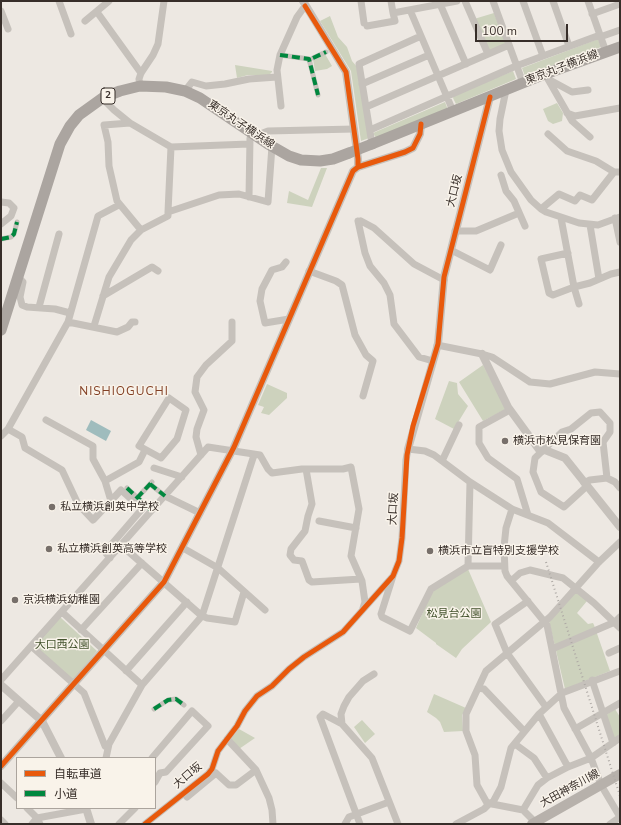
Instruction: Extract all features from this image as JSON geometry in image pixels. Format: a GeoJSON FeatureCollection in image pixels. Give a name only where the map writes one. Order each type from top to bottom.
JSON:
{"type":"FeatureCollection","features":[{"type":"Feature","properties":{"kind":"main road","name":"東京丸子横浜線"},"geometry":{"type":"LineString","coordinates":[[1,330],[60,144],[70,126],[79,115],[102,98],[120,91],[140,86],[166,87],[185,91],[200,98],[253,140],[272,146],[283,154],[296,159],[314,161],[328,160],[372,144],[506,90],[547,77],[620,47]]}},
{"type":"Feature","properties":{"kind":"main road","name":"大田神奈川線"},"geometry":{"type":"LineString","coordinates":[[535,824],[620,774]]}},
{"type":"Feature","properties":{"kind":"street"},"geometry":{"type":"LineString","coordinates":[[59,1],[70,34]]}},
{"type":"Feature","properties":{"kind":"street"},"geometry":{"type":"LineString","coordinates":[[85,22],[109,1]]}},
{"type":"Feature","properties":{"kind":"street"},"geometry":{"type":"LineString","coordinates":[[140,86],[139,79],[141,73],[153,55],[158,44],[164,1]]}},
{"type":"Feature","properties":{"kind":"street"},"geometry":{"type":"LineString","coordinates":[[361,1],[366,25],[395,21],[391,1]]}},
{"type":"Feature","properties":{"kind":"street"},"geometry":{"type":"LineString","coordinates":[[393,13],[457,1]]}},
{"type":"Feature","properties":{"kind":"street"},"geometry":{"type":"LineString","coordinates":[[465,1],[488,54]]}},
{"type":"Feature","properties":{"kind":"street"},"geometry":{"type":"LineString","coordinates":[[493,1],[523,84]]}},
{"type":"Feature","properties":{"kind":"street"},"geometry":{"type":"LineString","coordinates":[[523,1],[543,56]]}},
{"type":"Feature","properties":{"kind":"street"},"geometry":{"type":"LineString","coordinates":[[553,1],[569,46]]}},
{"type":"Feature","properties":{"kind":"street"},"geometry":{"type":"LineString","coordinates":[[588,1],[606,52]]}},
{"type":"Feature","properties":{"kind":"street"},"geometry":{"type":"LineString","coordinates":[[592,14],[620,4],[619,1]]}},
{"type":"Feature","properties":{"kind":"street"},"geometry":{"type":"LineString","coordinates":[[304,4],[329,53],[346,72],[358,167]]}},
{"type":"Feature","properties":{"kind":"street"},"geometry":{"type":"LineString","coordinates":[[281,106],[276,70],[280,55],[304,4]]}},
{"type":"Feature","properties":{"kind":"street"},"geometry":{"type":"LineString","coordinates":[[440,4],[466,64]]}},
{"type":"Feature","properties":{"kind":"street"},"geometry":{"type":"LineString","coordinates":[[3,9],[8,29]]}},
{"type":"Feature","properties":{"kind":"street"},"geometry":{"type":"LineString","coordinates":[[410,10],[453,111]]}},
{"type":"Feature","properties":{"kind":"street"},"geometry":{"type":"LineString","coordinates":[[97,12],[141,73]]}},
{"type":"Feature","properties":{"kind":"street"},"geometry":{"type":"LineString","coordinates":[[370,130],[516,66],[569,46],[620,30]]}},
{"type":"Feature","properties":{"kind":"street"},"geometry":{"type":"LineString","coordinates":[[372,144],[359,64],[421,36]]}},
{"type":"Feature","properties":{"kind":"street"},"geometry":{"type":"LineString","coordinates":[[366,107],[509,45]]}},
{"type":"Feature","properties":{"kind":"street"},"geometry":{"type":"LineString","coordinates":[[312,58],[329,53]]}},
{"type":"Feature","properties":{"kind":"street"},"geometry":{"type":"LineString","coordinates":[[280,55],[309,59],[318,95]]}},
{"type":"Feature","properties":{"kind":"street"},"geometry":{"type":"LineString","coordinates":[[362,84],[429,55]]}},
{"type":"Feature","properties":{"kind":"street"},"geometry":{"type":"LineString","coordinates":[[547,77],[572,92],[588,90]]}},
{"type":"Feature","properties":{"kind":"street"},"geometry":{"type":"LineString","coordinates":[[547,77],[572,121],[590,137]]}},
{"type":"Feature","properties":{"kind":"street"},"geometry":{"type":"LineString","coordinates":[[185,91],[192,82],[206,86],[249,79],[277,78]]}},
{"type":"Feature","properties":{"kind":"street"},"geometry":{"type":"LineString","coordinates":[[506,90],[499,131],[502,150],[511,172],[531,200],[541,209],[561,218],[590,225],[598,225],[618,218],[620,242]]}},
{"type":"Feature","properties":{"kind":"street","name":"大口坂"},"geometry":{"type":"LineString","coordinates":[[145,824],[208,774],[212,769],[218,751],[257,696],[272,686],[304,657],[338,636],[393,576],[399,561],[401,545],[408,449],[438,345],[444,280],[490,97]]}},
{"type":"Feature","properties":{"kind":"street"},"geometry":{"type":"LineString","coordinates":[[102,98],[130,123],[171,147],[253,140],[268,131],[276,130],[354,129]]}},
{"type":"Feature","properties":{"kind":"street"},"geometry":{"type":"LineString","coordinates":[[567,113],[576,116],[620,108]]}},
{"type":"Feature","properties":{"kind":"street"},"geometry":{"type":"LineString","coordinates":[[130,123],[104,125],[108,142],[110,176],[117,201],[141,230]]}},
{"type":"Feature","properties":{"kind":"street"},"geometry":{"type":"LineString","coordinates":[[1,766],[164,582],[183,548],[231,451],[353,171],[358,167],[413,148],[420,134],[421,124]]}},
{"type":"Feature","properties":{"kind":"street"},"geometry":{"type":"LineString","coordinates":[[541,209],[558,194],[575,201],[580,195],[592,200],[617,172],[596,160],[567,152],[548,134]]}},
{"type":"Feature","properties":{"kind":"street"},"geometry":{"type":"LineString","coordinates":[[249,198],[253,140]]}},
{"type":"Feature","properties":{"kind":"street"},"geometry":{"type":"LineString","coordinates":[[168,212],[219,195],[239,194],[268,202],[272,146]]}},
{"type":"Feature","properties":{"kind":"street"},"geometry":{"type":"LineString","coordinates":[[94,326],[109,277],[131,240],[141,230],[168,216],[171,147]]}},
{"type":"Feature","properties":{"kind":"street"},"geometry":{"type":"LineString","coordinates":[[501,175],[506,191],[514,201],[525,226]]}},
{"type":"Feature","properties":{"kind":"street"},"geometry":{"type":"LineString","coordinates":[[1,202],[9,203],[14,208],[11,216],[1,224]]}},
{"type":"Feature","properties":{"kind":"street"},"geometry":{"type":"LineString","coordinates":[[1,436],[8,428],[68,322],[98,216],[119,205]]}},
{"type":"Feature","properties":{"kind":"street"},"geometry":{"type":"LineString","coordinates":[[456,231],[476,231],[519,213]]}},
{"type":"Feature","properties":{"kind":"street"},"geometry":{"type":"LineString","coordinates":[[561,218],[578,304]]}},
{"type":"Feature","properties":{"kind":"street"},"geometry":{"type":"LineString","coordinates":[[433,361],[419,357],[394,324],[390,295],[384,283],[370,266],[365,253],[360,221],[374,228],[414,264],[444,280]]}},
{"type":"Feature","properties":{"kind":"street"},"geometry":{"type":"LineString","coordinates":[[1,239],[11,237],[14,234],[17,222]]}},
{"type":"Feature","properties":{"kind":"street"},"geometry":{"type":"LineString","coordinates":[[590,225],[599,279]]}},
{"type":"Feature","properties":{"kind":"street"},"geometry":{"type":"LineString","coordinates":[[39,307],[59,234]]}},
{"type":"Feature","properties":{"kind":"street"},"geometry":{"type":"LineString","coordinates":[[451,250],[490,270],[501,245]]}},
{"type":"Feature","properties":{"kind":"street"},"geometry":{"type":"LineString","coordinates":[[568,253],[541,259],[548,294],[553,295],[620,272]]}},
{"type":"Feature","properties":{"kind":"street"},"geometry":{"type":"LineString","coordinates":[[286,262],[282,267],[272,270],[262,290],[260,301],[265,323],[289,318]]}},
{"type":"Feature","properties":{"kind":"street"},"geometry":{"type":"LineString","coordinates":[[103,296],[152,268],[158,271]]}},
{"type":"Feature","properties":{"kind":"street"},"geometry":{"type":"LineString","coordinates":[[310,271],[336,281],[342,285],[355,335],[366,355],[374,361],[363,396]]}},
{"type":"Feature","properties":{"kind":"street"},"geometry":{"type":"LineString","coordinates":[[18,277],[23,282],[20,297],[22,305],[27,307],[55,309],[70,313]]}},
{"type":"Feature","properties":{"kind":"street"},"geometry":{"type":"LineString","coordinates":[[68,322],[94,326],[117,332],[128,327],[132,322],[134,322]]}},
{"type":"Feature","properties":{"kind":"street"},"geometry":{"type":"LineString","coordinates":[[201,455],[196,437],[204,410],[195,392],[197,377],[206,365],[232,341],[232,322]]}},
{"type":"Feature","properties":{"kind":"street"},"geometry":{"type":"LineString","coordinates":[[438,345],[482,354],[492,358],[530,382],[550,384],[595,372],[620,374]]}},
{"type":"Feature","properties":{"kind":"street"},"geometry":{"type":"LineString","coordinates":[[482,354],[510,410],[540,451],[542,450],[565,458],[620,527]]}},
{"type":"Feature","properties":{"kind":"street"},"geometry":{"type":"LineString","coordinates":[[169,398],[186,410],[177,439],[161,458],[145,450],[138,446],[169,398]]}},
{"type":"Feature","properties":{"kind":"street"},"geometry":{"type":"LineString","coordinates":[[510,410],[479,428],[479,443],[488,458],[517,479],[532,516]]}},
{"type":"Feature","properties":{"kind":"street"},"geometry":{"type":"LineString","coordinates":[[607,478],[603,442],[610,432],[610,423],[600,412],[591,413],[571,429],[562,432],[535,458],[533,472],[539,492],[564,507],[590,480],[607,478],[615,482],[620,488]]}},
{"type":"Feature","properties":{"kind":"street"},"geometry":{"type":"LineString","coordinates":[[46,420],[92,446],[94,458],[105,481],[111,501]]}},
{"type":"Feature","properties":{"kind":"street"},"geometry":{"type":"LineString","coordinates":[[442,461],[459,425]]}},
{"type":"Feature","properties":{"kind":"street"},"geometry":{"type":"LineString","coordinates":[[8,428],[22,437],[25,448],[62,470],[78,504],[93,520],[121,490],[142,509],[105,552],[110,558]]}},
{"type":"Feature","properties":{"kind":"street"},"geometry":{"type":"LineString","coordinates":[[1,680],[208,447],[260,455],[272,473],[306,469],[343,469],[351,467],[359,509],[350,556],[361,579],[365,602],[362,610]]}},
{"type":"Feature","properties":{"kind":"street"},"geometry":{"type":"LineString","coordinates":[[408,449],[425,451],[512,509],[548,523],[598,562]]}},
{"type":"Feature","properties":{"kind":"street"},"geometry":{"type":"LineString","coordinates":[[105,481],[139,462],[145,450]]}},
{"type":"Feature","properties":{"kind":"street"},"geometry":{"type":"LineString","coordinates":[[106,757],[108,748],[142,685],[202,616],[254,455]]}},
{"type":"Feature","properties":{"kind":"street"},"geometry":{"type":"LineString","coordinates":[[154,468],[182,477]]}},
{"type":"Feature","properties":{"kind":"street"},"geometry":{"type":"LineString","coordinates":[[306,469],[312,504],[305,531],[291,548],[290,555],[294,560],[302,561],[309,580],[312,582],[361,579]]}},
{"type":"Feature","properties":{"kind":"street"},"geometry":{"type":"LineString","coordinates":[[468,566],[470,482]]}},
{"type":"Feature","properties":{"kind":"street"},"geometry":{"type":"LineString","coordinates":[[137,498],[151,483],[165,496],[200,513]]}},
{"type":"Feature","properties":{"kind":"street"},"geometry":{"type":"LineString","coordinates":[[127,488],[152,511]]}},
{"type":"Feature","properties":{"kind":"street"},"geometry":{"type":"LineString","coordinates":[[512,509],[506,528],[504,566],[507,576],[547,625],[562,692],[564,708],[591,758],[601,785],[620,817],[610,824]]}},
{"type":"Feature","properties":{"kind":"street"},"geometry":{"type":"LineString","coordinates":[[319,521],[356,528]]}},
{"type":"Feature","properties":{"kind":"street"},"geometry":{"type":"LineString","coordinates":[[535,824],[523,810],[487,803],[477,785],[475,755],[465,727],[466,714],[486,671],[544,622],[598,562],[620,542]]}},
{"type":"Feature","properties":{"kind":"street"},"geometry":{"type":"LineString","coordinates":[[121,545],[202,616],[235,622],[244,592]]}},
{"type":"Feature","properties":{"kind":"street"},"geometry":{"type":"LineString","coordinates":[[183,548],[218,568],[265,610]]}},
{"type":"Feature","properties":{"kind":"street"},"geometry":{"type":"LineString","coordinates":[[81,630],[142,563]]}},
{"type":"Feature","properties":{"kind":"street"},"geometry":{"type":"LineString","coordinates":[[393,576],[381,614],[382,617],[410,631],[431,588],[468,566],[504,566]]}},
{"type":"Feature","properties":{"kind":"street"},"geometry":{"type":"LineString","coordinates":[[511,581],[520,573],[530,570],[563,578],[618,622],[552,649]]}},
{"type":"Feature","properties":{"kind":"street"},"geometry":{"type":"LineString","coordinates":[[126,670],[187,602]]}},
{"type":"Feature","properties":{"kind":"street"},"geometry":{"type":"LineString","coordinates":[[528,602],[495,624],[507,653],[546,707]]}},
{"type":"Feature","properties":{"kind":"street"},"geometry":{"type":"LineString","coordinates":[[62,612],[142,685]]}},
{"type":"Feature","properties":{"kind":"street"},"geometry":{"type":"LineString","coordinates":[[31,646],[84,693],[105,746],[108,748]]}},
{"type":"Feature","properties":{"kind":"street"},"geometry":{"type":"LineString","coordinates":[[609,653],[620,648]]}},
{"type":"Feature","properties":{"kind":"street"},"geometry":{"type":"LineString","coordinates":[[456,824],[491,804],[501,787],[509,752],[524,731],[539,714],[562,692],[620,671]]}},
{"type":"Feature","properties":{"kind":"street"},"geometry":{"type":"LineString","coordinates":[[342,724],[341,714],[349,697],[363,681],[374,674]]}},
{"type":"Feature","properties":{"kind":"street"},"geometry":{"type":"LineString","coordinates":[[592,680],[613,743]]}},
{"type":"Feature","properties":{"kind":"street"},"geometry":{"type":"LineString","coordinates":[[1,685],[42,721],[60,757]]}},
{"type":"Feature","properties":{"kind":"street"},"geometry":{"type":"LineString","coordinates":[[478,688],[484,689],[524,731]]}},
{"type":"Feature","properties":{"kind":"street"},"geometry":{"type":"LineString","coordinates":[[154,708],[168,700],[176,699],[184,705]]}},
{"type":"Feature","properties":{"kind":"street"},"geometry":{"type":"LineString","coordinates":[[1,721],[19,701]]}},
{"type":"Feature","properties":{"kind":"street"},"geometry":{"type":"LineString","coordinates":[[575,729],[620,703]]}},
{"type":"Feature","properties":{"kind":"street"},"geometry":{"type":"LineString","coordinates":[[153,757],[192,711],[208,726],[166,772],[157,771]]}},
{"type":"Feature","properties":{"kind":"street"},"geometry":{"type":"LineString","coordinates":[[360,824],[320,716],[323,714],[342,724],[372,758],[398,824]]}},
{"type":"Feature","properties":{"kind":"street"},"geometry":{"type":"LineString","coordinates":[[539,714],[568,767]]}},
{"type":"Feature","properties":{"kind":"street"},"geometry":{"type":"LineString","coordinates":[[523,810],[538,785],[547,778],[568,767],[591,758],[620,738]]}},
{"type":"Feature","properties":{"kind":"street"},"geometry":{"type":"LineString","coordinates":[[227,739],[253,765],[256,770],[269,798],[272,810],[272,824]]}},
{"type":"Feature","properties":{"kind":"street"},"geometry":{"type":"LineString","coordinates":[[515,744],[534,758],[547,778]]}},
{"type":"Feature","properties":{"kind":"street"},"geometry":{"type":"LineString","coordinates":[[182,795],[185,798],[216,773],[229,786],[236,785],[256,770]]}},
{"type":"Feature","properties":{"kind":"street"},"geometry":{"type":"LineString","coordinates":[[1,783],[16,795]]}},
{"type":"Feature","properties":{"kind":"street"},"geometry":{"type":"LineString","coordinates":[[345,824],[349,817],[389,802]]}},
{"type":"Feature","properties":{"kind":"street"},"geometry":{"type":"LineString","coordinates":[[28,809],[39,821]]}},
{"type":"Feature","properties":{"kind":"street"},"geometry":{"type":"LineString","coordinates":[[32,824],[86,809],[91,824]]}},
{"type":"Feature","properties":{"kind":"street"},"geometry":{"type":"LineString","coordinates":[[119,824],[134,809]]}},
{"type":"Feature","properties":{"kind":"street"},"geometry":{"type":"LineString","coordinates":[[1,820],[5,824]]}},
{"type":"Feature","properties":{"kind":"green space"},"geometry":{"type":"Polygon","coordinates":[[[494,13],[506,45],[489,53],[474,19],[494,13]]]}},
{"type":"Feature","properties":{"kind":"green space"},"geometry":{"type":"Polygon","coordinates":[[[330,16],[338,37],[347,47],[352,61],[358,68],[369,138],[361,141],[351,71],[320,21],[330,16]]]}},
{"type":"Feature","properties":{"kind":"green space"},"geometry":{"type":"Polygon","coordinates":[[[598,39],[601,47],[525,76],[522,68],[598,39]]]}},
{"type":"Feature","properties":{"kind":"green space"},"geometry":{"type":"Polygon","coordinates":[[[325,54],[332,66],[327,69],[315,71],[313,59],[325,54]]]}},
{"type":"Feature","properties":{"kind":"green space"},"geometry":{"type":"Polygon","coordinates":[[[235,65],[272,72],[269,75],[248,75],[237,78],[235,65]]]}},
{"type":"Feature","properties":{"kind":"green space"},"geometry":{"type":"Polygon","coordinates":[[[513,71],[516,79],[456,104],[453,98],[454,95],[513,71]]]}},
{"type":"Feature","properties":{"kind":"green space"},"geometry":{"type":"Polygon","coordinates":[[[445,102],[448,110],[376,138],[373,133],[445,102]]]}},
{"type":"Feature","properties":{"kind":"green space"},"geometry":{"type":"Polygon","coordinates":[[[557,103],[563,113],[562,121],[553,124],[548,121],[543,109],[557,103]]]}},
{"type":"Feature","properties":{"kind":"green space"},"geometry":{"type":"Polygon","coordinates":[[[321,168],[327,168],[312,207],[287,203],[289,191],[308,200],[321,168]]]}},
{"type":"Feature","properties":{"kind":"green space"},"geometry":{"type":"Polygon","coordinates":[[[483,365],[506,409],[483,421],[459,382],[483,365]]]}},
{"type":"Feature","properties":{"kind":"green space"},"geometry":{"type":"Polygon","coordinates":[[[449,381],[457,383],[458,394],[468,406],[454,429],[435,419],[449,381]]]}},
{"type":"Feature","properties":{"kind":"green space"},"geometry":{"type":"Polygon","coordinates":[[[267,384],[287,393],[287,398],[269,415],[261,413],[264,407],[258,405],[267,384]]]}},
{"type":"Feature","properties":{"kind":"green space","name":"松見台公園"},"geometry":{"type":"Polygon","coordinates":[[[468,569],[491,622],[462,649],[456,658],[416,628],[433,589],[468,569]]]}},
{"type":"Feature","properties":{"kind":"green space"},"geometry":{"type":"Polygon","coordinates":[[[576,591],[587,601],[577,613],[588,624],[593,623],[610,671],[565,689],[549,621],[576,591]]]}},
{"type":"Feature","properties":{"kind":"green space","name":"大口西公園"},"geometry":{"type":"Polygon","coordinates":[[[60,617],[97,651],[73,680],[35,646],[60,617]]]}},
{"type":"Feature","properties":{"kind":"green space"},"geometry":{"type":"Polygon","coordinates":[[[434,694],[466,708],[462,715],[463,731],[444,732],[440,722],[427,712],[434,694]]]}},
{"type":"Feature","properties":{"kind":"green space"},"geometry":{"type":"Polygon","coordinates":[[[615,709],[620,717],[620,735],[616,738],[613,737],[606,715],[615,709]]]}},
{"type":"Feature","properties":{"kind":"green space"},"geometry":{"type":"Polygon","coordinates":[[[362,720],[375,734],[365,743],[354,727],[362,720]]]}},
{"type":"Feature","properties":{"kind":"green space"},"geometry":{"type":"Polygon","coordinates":[[[239,729],[255,738],[239,749],[231,739],[239,729]]]}},
{"type":"Feature","properties":{"kind":"water"},"geometry":{"type":"Polygon","coordinates":[[[91,420],[111,431],[106,441],[86,430],[91,420]]]}},
{"type":"Feature","properties":{"kind":"railway"},"geometry":{"type":"LineString","coordinates":[[546,562],[620,796]]}},
{"type":"Feature","properties":{"kind":"marked path"},"geometry":{"type":"LineString","coordinates":[[313,58],[326,52]]}},
{"type":"Feature","properties":{"kind":"marked path"},"geometry":{"type":"LineString","coordinates":[[280,55],[309,59],[318,95]]}},
{"type":"Feature","properties":{"kind":"marked path"},"geometry":{"type":"LineString","coordinates":[[1,239],[11,237],[14,234],[17,222]]}},
{"type":"Feature","properties":{"kind":"marked path"},"geometry":{"type":"LineString","coordinates":[[137,498],[152,482]]}},
{"type":"Feature","properties":{"kind":"marked path"},"geometry":{"type":"LineString","coordinates":[[150,484],[165,496]]}},
{"type":"Feature","properties":{"kind":"marked path"},"geometry":{"type":"LineString","coordinates":[[127,488],[152,511]]}},
{"type":"Feature","properties":{"kind":"marked path"},"geometry":{"type":"LineString","coordinates":[[154,709],[168,700],[176,699],[184,705]]}},
{"type":"Feature","properties":{"kind":"cycle path"},"geometry":{"type":"LineString","coordinates":[[305,6],[346,72],[358,167]]}},
{"type":"Feature","properties":{"kind":"cycle path"},"geometry":{"type":"LineString","coordinates":[[145,824],[208,774],[212,769],[218,751],[257,696],[272,686],[304,657],[343,632],[393,576],[399,561],[402,538],[407,455],[413,426],[438,344],[444,277],[490,97]]}},
{"type":"Feature","properties":{"kind":"cycle path"},"geometry":{"type":"LineString","coordinates":[[1,766],[164,582],[234,447],[353,171],[358,167],[413,148],[420,134],[421,124]]}},
{"type":"Feature","properties":{"kind":"place","name":"横浜市松見保育園"},"geometry":{"type":"Point","coordinates":[505,441]}},
{"type":"Feature","properties":{"kind":"place","name":"私立横浜創英中学校"},"geometry":{"type":"Point","coordinates":[52,507]}},
{"type":"Feature","properties":{"kind":"place","name":"私立横浜創英高等学校"},"geometry":{"type":"Point","coordinates":[49,549]}},
{"type":"Feature","properties":{"kind":"place","name":"横浜市立盲特別支援学校"},"geometry":{"type":"Point","coordinates":[430,551]}},
{"type":"Feature","properties":{"kind":"place","name":"京浜横浜幼稚園"},"geometry":{"type":"Point","coordinates":[15,600]}},
{"type":"Feature","properties":{"kind":"district","name":"NISHIOGUCHI"},"geometry":{"type":"Point","coordinates":[124,392]}}]}
